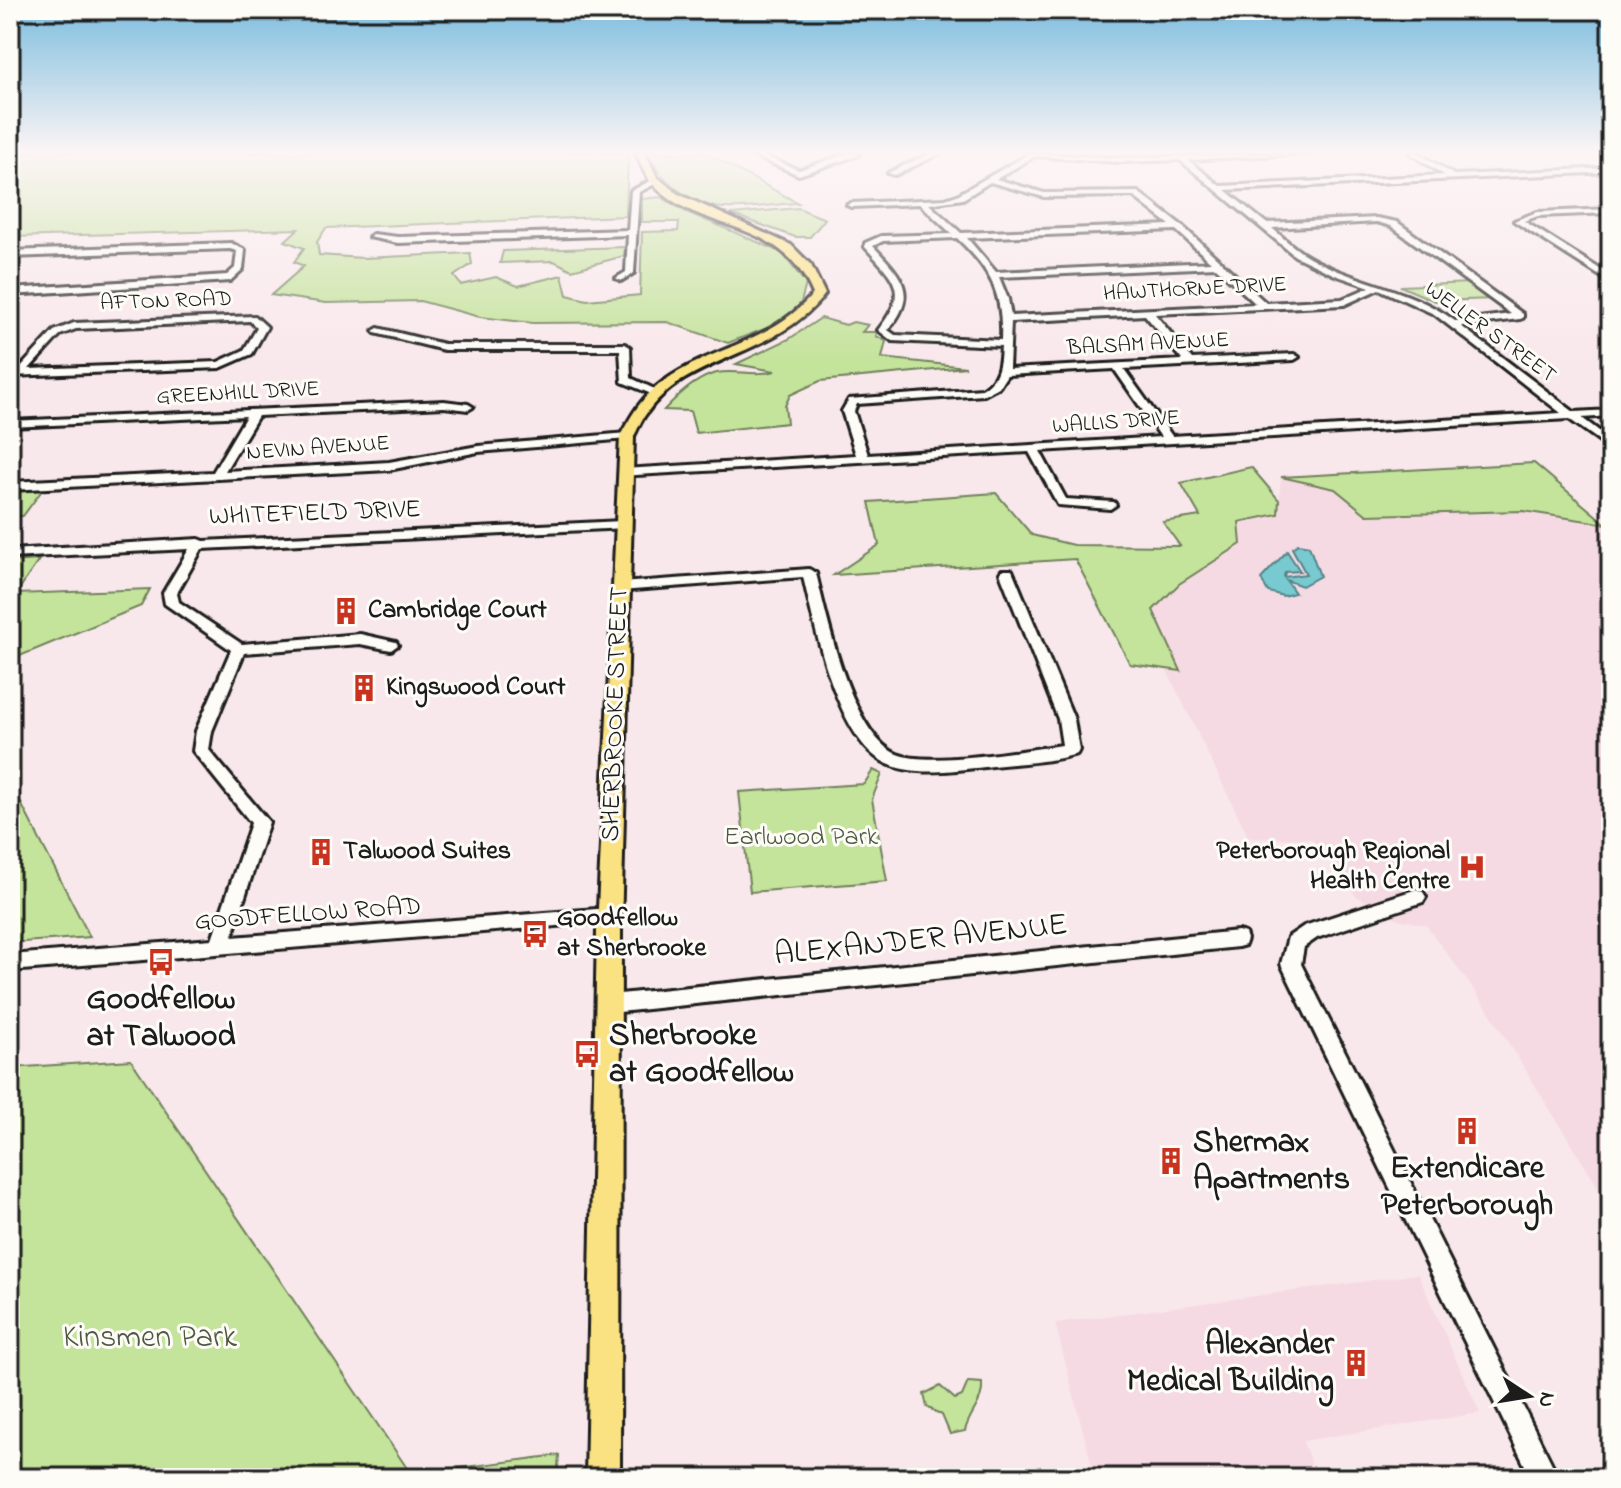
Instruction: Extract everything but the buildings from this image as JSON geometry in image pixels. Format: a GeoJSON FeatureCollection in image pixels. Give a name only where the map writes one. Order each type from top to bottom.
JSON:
{"type":"FeatureCollection","features":[{"type":"Feature","properties":{"kind":"main road","name":"SHERBROOKE STREET"},"geometry":{"type":"LineString","coordinates":[[603,1478],[610,916],[623,473],[627,436],[641,409],[658,393],[688,372],[784,328],[808,312],[819,294],[816,277],[783,245],[732,222]]}},
{"type":"Feature","properties":{"kind":"street"},"geometry":{"type":"LineString","coordinates":[[621,278],[630,273],[633,222]]}},
{"type":"Feature","properties":{"kind":"street"},"geometry":{"type":"LineString","coordinates":[[863,458],[848,411],[853,401],[984,392],[994,387],[1005,372],[1008,319],[998,274],[944,222]]}},
{"type":"Feature","properties":{"kind":"street"},"geometry":{"type":"LineString","coordinates":[[1172,222],[1264,306]]}},
{"type":"Feature","properties":{"kind":"street","name":"WELLER STREET"},"geometry":{"type":"LineString","coordinates":[[1261,222],[1315,264],[1416,300],[1453,324],[1611,446]]}},
{"type":"Feature","properties":{"kind":"street"},"geometry":{"type":"LineString","coordinates":[[1265,226],[1331,222]]}},
{"type":"Feature","properties":{"kind":"street"},"geometry":{"type":"LineString","coordinates":[[1387,222],[1394,224],[1520,316],[1453,324]]}},
{"type":"Feature","properties":{"kind":"street"},"geometry":{"type":"LineString","coordinates":[[1520,222],[1611,280]]}},
{"type":"Feature","properties":{"kind":"street"},"geometry":{"type":"LineString","coordinates":[[1007,343],[892,338],[883,330],[896,315],[902,291],[895,275],[868,245],[881,239],[1178,227]]}},
{"type":"Feature","properties":{"kind":"street"},"geometry":{"type":"LineString","coordinates":[[373,237],[398,240],[633,232]]}},
{"type":"Feature","properties":{"kind":"street"},"geometry":{"type":"LineString","coordinates":[[10,254],[239,248],[239,269],[230,278],[10,292]]}},
{"type":"Feature","properties":{"kind":"street"},"geometry":{"type":"LineString","coordinates":[[998,274],[1217,264]]}},
{"type":"Feature","properties":{"kind":"street"},"geometry":{"type":"LineString","coordinates":[[1588,266],[1611,264]]}},
{"type":"Feature","properties":{"kind":"street","name":"HAWTHORNE DRIVE"},"geometry":{"type":"LineString","coordinates":[[1008,319],[1344,302],[1379,286]]}},
{"type":"Feature","properties":{"kind":"street"},"geometry":{"type":"LineString","coordinates":[[1148,312],[1189,362]]}},
{"type":"Feature","properties":{"kind":"street","name":"AFTON ROAD"},"geometry":{"type":"LineString","coordinates":[[252,318],[262,327],[248,352],[220,365],[15,372],[57,333],[74,326],[252,318]]}},
{"type":"Feature","properties":{"kind":"street"},"geometry":{"type":"LineString","coordinates":[[378,331],[444,347],[625,347],[626,380],[658,393]]}},
{"type":"Feature","properties":{"kind":"street","name":"BALSAM AVENUE"},"geometry":{"type":"LineString","coordinates":[[1005,372],[1294,357]]}},
{"type":"Feature","properties":{"kind":"street"},"geometry":{"type":"LineString","coordinates":[[1117,367],[1169,440]]}},
{"type":"Feature","properties":{"kind":"street","name":"GREENHILL DRIVE"},"geometry":{"type":"LineString","coordinates":[[10,424],[444,404],[468,407]]}},
{"type":"Feature","properties":{"kind":"street"},"geometry":{"type":"LineString","coordinates":[[217,475],[254,413]]}},
{"type":"Feature","properties":{"kind":"street","name":"WALLIS DRIVE"},"geometry":{"type":"LineString","coordinates":[[623,473],[1611,413]]}},
{"type":"Feature","properties":{"kind":"street","name":"NEVIN AVENUE"},"geometry":{"type":"LineString","coordinates":[[10,486],[389,466],[478,449],[627,436]]}},
{"type":"Feature","properties":{"kind":"street"},"geometry":{"type":"LineString","coordinates":[[1033,448],[1062,502],[1110,505]]}},
{"type":"Feature","properties":{"kind":"street","name":"WHITEFIELD DRIVE"},"geometry":{"type":"LineString","coordinates":[[10,554],[622,525]]}},
{"type":"Feature","properties":{"kind":"street"},"geometry":{"type":"LineString","coordinates":[[199,543],[170,593],[172,604],[239,649],[360,639],[391,645]]}},
{"type":"Feature","properties":{"kind":"street"},"geometry":{"type":"LineString","coordinates":[[620,587],[809,573],[832,667],[866,736],[889,759],[924,765],[1071,750],[1066,719],[1007,573]]}},
{"type":"Feature","properties":{"kind":"street"},"geometry":{"type":"LineString","coordinates":[[219,948],[260,822],[201,751],[204,731],[239,649]]}},
{"type":"Feature","properties":{"kind":"street"},"geometry":{"type":"LineString","coordinates":[[1417,897],[1311,932],[1295,943],[1291,964],[1545,1478]]}},
{"type":"Feature","properties":{"kind":"street","name":"GOODFELLOW ROAD"},"geometry":{"type":"LineString","coordinates":[[10,963],[610,916]]}},
{"type":"Feature","properties":{"kind":"street","name":"ALEXANDER AVENUE"},"geometry":{"type":"LineString","coordinates":[[610,1004],[1238,939]]}},
{"type":"Feature","properties":{"kind":"shaded area","name":"Peterborough Regional Health Centre"},"geometry":{"type":"Polygon","coordinates":[[[1281,477],[1335,489],[1367,515],[1523,511],[1611,527],[1611,1208],[1487,1008],[1426,925],[1398,919],[1356,896],[1312,839],[1249,838],[1167,671],[1181,670],[1153,610],[1179,584],[1241,544],[1239,521],[1278,514],[1281,477]]]}},
{"type":"Feature","properties":{"kind":"shaded area"},"geometry":{"type":"Polygon","coordinates":[[[1418,1274],[1480,1413],[1303,1441],[1316,1478],[1095,1478],[1055,1323],[1418,1274]]]}},
{"type":"Feature","properties":{"kind":"green space"},"geometry":{"type":"Polygon","coordinates":[[[10,222],[465,222],[326,228],[317,242],[319,255],[363,258],[470,253],[472,264],[454,276],[461,285],[496,277],[518,286],[562,275],[567,295],[587,300],[640,295],[642,232],[678,231],[679,222],[711,222],[781,252],[806,284],[800,306],[777,324],[728,343],[667,322],[533,323],[480,317],[420,301],[326,303],[271,295],[304,266],[294,262],[304,248],[285,241],[298,229],[10,237],[10,222]]]}},
{"type":"Feature","properties":{"kind":"green space"},"geometry":{"type":"Polygon","coordinates":[[[754,222],[822,222],[810,237],[795,237],[754,222]]]}},
{"type":"Feature","properties":{"kind":"green space"},"geometry":{"type":"Polygon","coordinates":[[[625,247],[624,256],[572,270],[554,261],[500,263],[503,251],[625,247]]]}},
{"type":"Feature","properties":{"kind":"green space"},"geometry":{"type":"Polygon","coordinates":[[[1471,283],[1493,299],[1435,301],[1400,286],[1471,283]]]}},
{"type":"Feature","properties":{"kind":"green space"},"geometry":{"type":"Polygon","coordinates":[[[821,318],[846,325],[853,322],[868,325],[862,332],[877,332],[876,336],[886,341],[882,358],[966,367],[820,381],[790,395],[785,406],[787,423],[696,433],[690,411],[664,410],[688,388],[710,375],[775,371],[736,364],[789,339],[821,318]]]}},
{"type":"Feature","properties":{"kind":"green space"},"geometry":{"type":"Polygon","coordinates":[[[1534,463],[1606,524],[1523,511],[1367,515],[1335,489],[1281,477],[1534,463]]]}},
{"type":"Feature","properties":{"kind":"green space"},"geometry":{"type":"Polygon","coordinates":[[[1251,467],[1279,500],[1278,514],[1239,522],[1241,544],[1179,584],[1153,610],[1181,671],[1130,664],[1075,559],[834,575],[879,545],[869,502],[996,493],[1032,535],[1073,545],[1180,546],[1163,522],[1200,516],[1181,483],[1251,467]]]}},
{"type":"Feature","properties":{"kind":"green space"},"geometry":{"type":"Polygon","coordinates":[[[43,489],[23,516],[10,516],[10,491],[43,489]]]}},
{"type":"Feature","properties":{"kind":"green space"},"geometry":{"type":"Polygon","coordinates":[[[39,560],[16,594],[150,589],[141,606],[10,660],[10,562],[39,560]]]}},
{"type":"Feature","properties":{"kind":"green space","name":"Earlwood Park"},"geometry":{"type":"Polygon","coordinates":[[[873,770],[882,774],[872,799],[887,881],[750,892],[739,792],[864,784],[873,770]]]}},
{"type":"Feature","properties":{"kind":"green space"},"geometry":{"type":"Polygon","coordinates":[[[10,782],[90,937],[10,943],[10,782]]]}},
{"type":"Feature","properties":{"kind":"green space","name":"Kinsmen Park"},"geometry":{"type":"Polygon","coordinates":[[[131,1060],[411,1474],[559,1455],[557,1478],[10,1478],[10,1068],[131,1060]]]}},
{"type":"Feature","properties":{"kind":"green space"},"geometry":{"type":"Polygon","coordinates":[[[968,1382],[982,1383],[981,1396],[965,1431],[950,1434],[942,1415],[927,1407],[924,1394],[940,1386],[955,1399],[962,1396],[968,1382]]]}},
{"type":"Feature","properties":{"kind":"water"},"geometry":{"type":"Polygon","coordinates":[[[1298,544],[1309,546],[1320,576],[1302,586],[1286,580],[1295,593],[1283,596],[1268,592],[1261,579],[1287,551],[1300,571],[1285,572],[1284,577],[1306,574],[1292,548],[1298,544]]]}},
{"type":"Feature","properties":{"kind":"place","name":"Cambridge Court"},"geometry":{"type":"Point","coordinates":[346,611]}},
{"type":"Feature","properties":{"kind":"place","name":"Kingswood Court"},"geometry":{"type":"Point","coordinates":[364,688]}},
{"type":"Feature","properties":{"kind":"place","name":"Talwood Suites"},"geometry":{"type":"Point","coordinates":[321,852]}},
{"type":"Feature","properties":{"kind":"place","name":"Peterborough Regional Health Centre"},"geometry":{"type":"Point","coordinates":[1472,867]}},
{"type":"Feature","properties":{"kind":"place","name":"Goodfellow at Sherbrooke"},"geometry":{"type":"Point","coordinates":[535,934]}},
{"type":"Feature","properties":{"kind":"place","name":"Goodfellow at Talwood"},"geometry":{"type":"Point","coordinates":[161,962]}},
{"type":"Feature","properties":{"kind":"place","name":"Sherbrooke at Goodfellow"},"geometry":{"type":"Point","coordinates":[587,1054]}},
{"type":"Feature","properties":{"kind":"place","name":"Extendicare Peterborough"},"geometry":{"type":"Point","coordinates":[1467,1131]}},
{"type":"Feature","properties":{"kind":"place","name":"Shermax Apartments"},"geometry":{"type":"Point","coordinates":[1171,1161]}},
{"type":"Feature","properties":{"kind":"place","name":"Alexander Medical Building"},"geometry":{"type":"Point","coordinates":[1356,1363]}}]}
